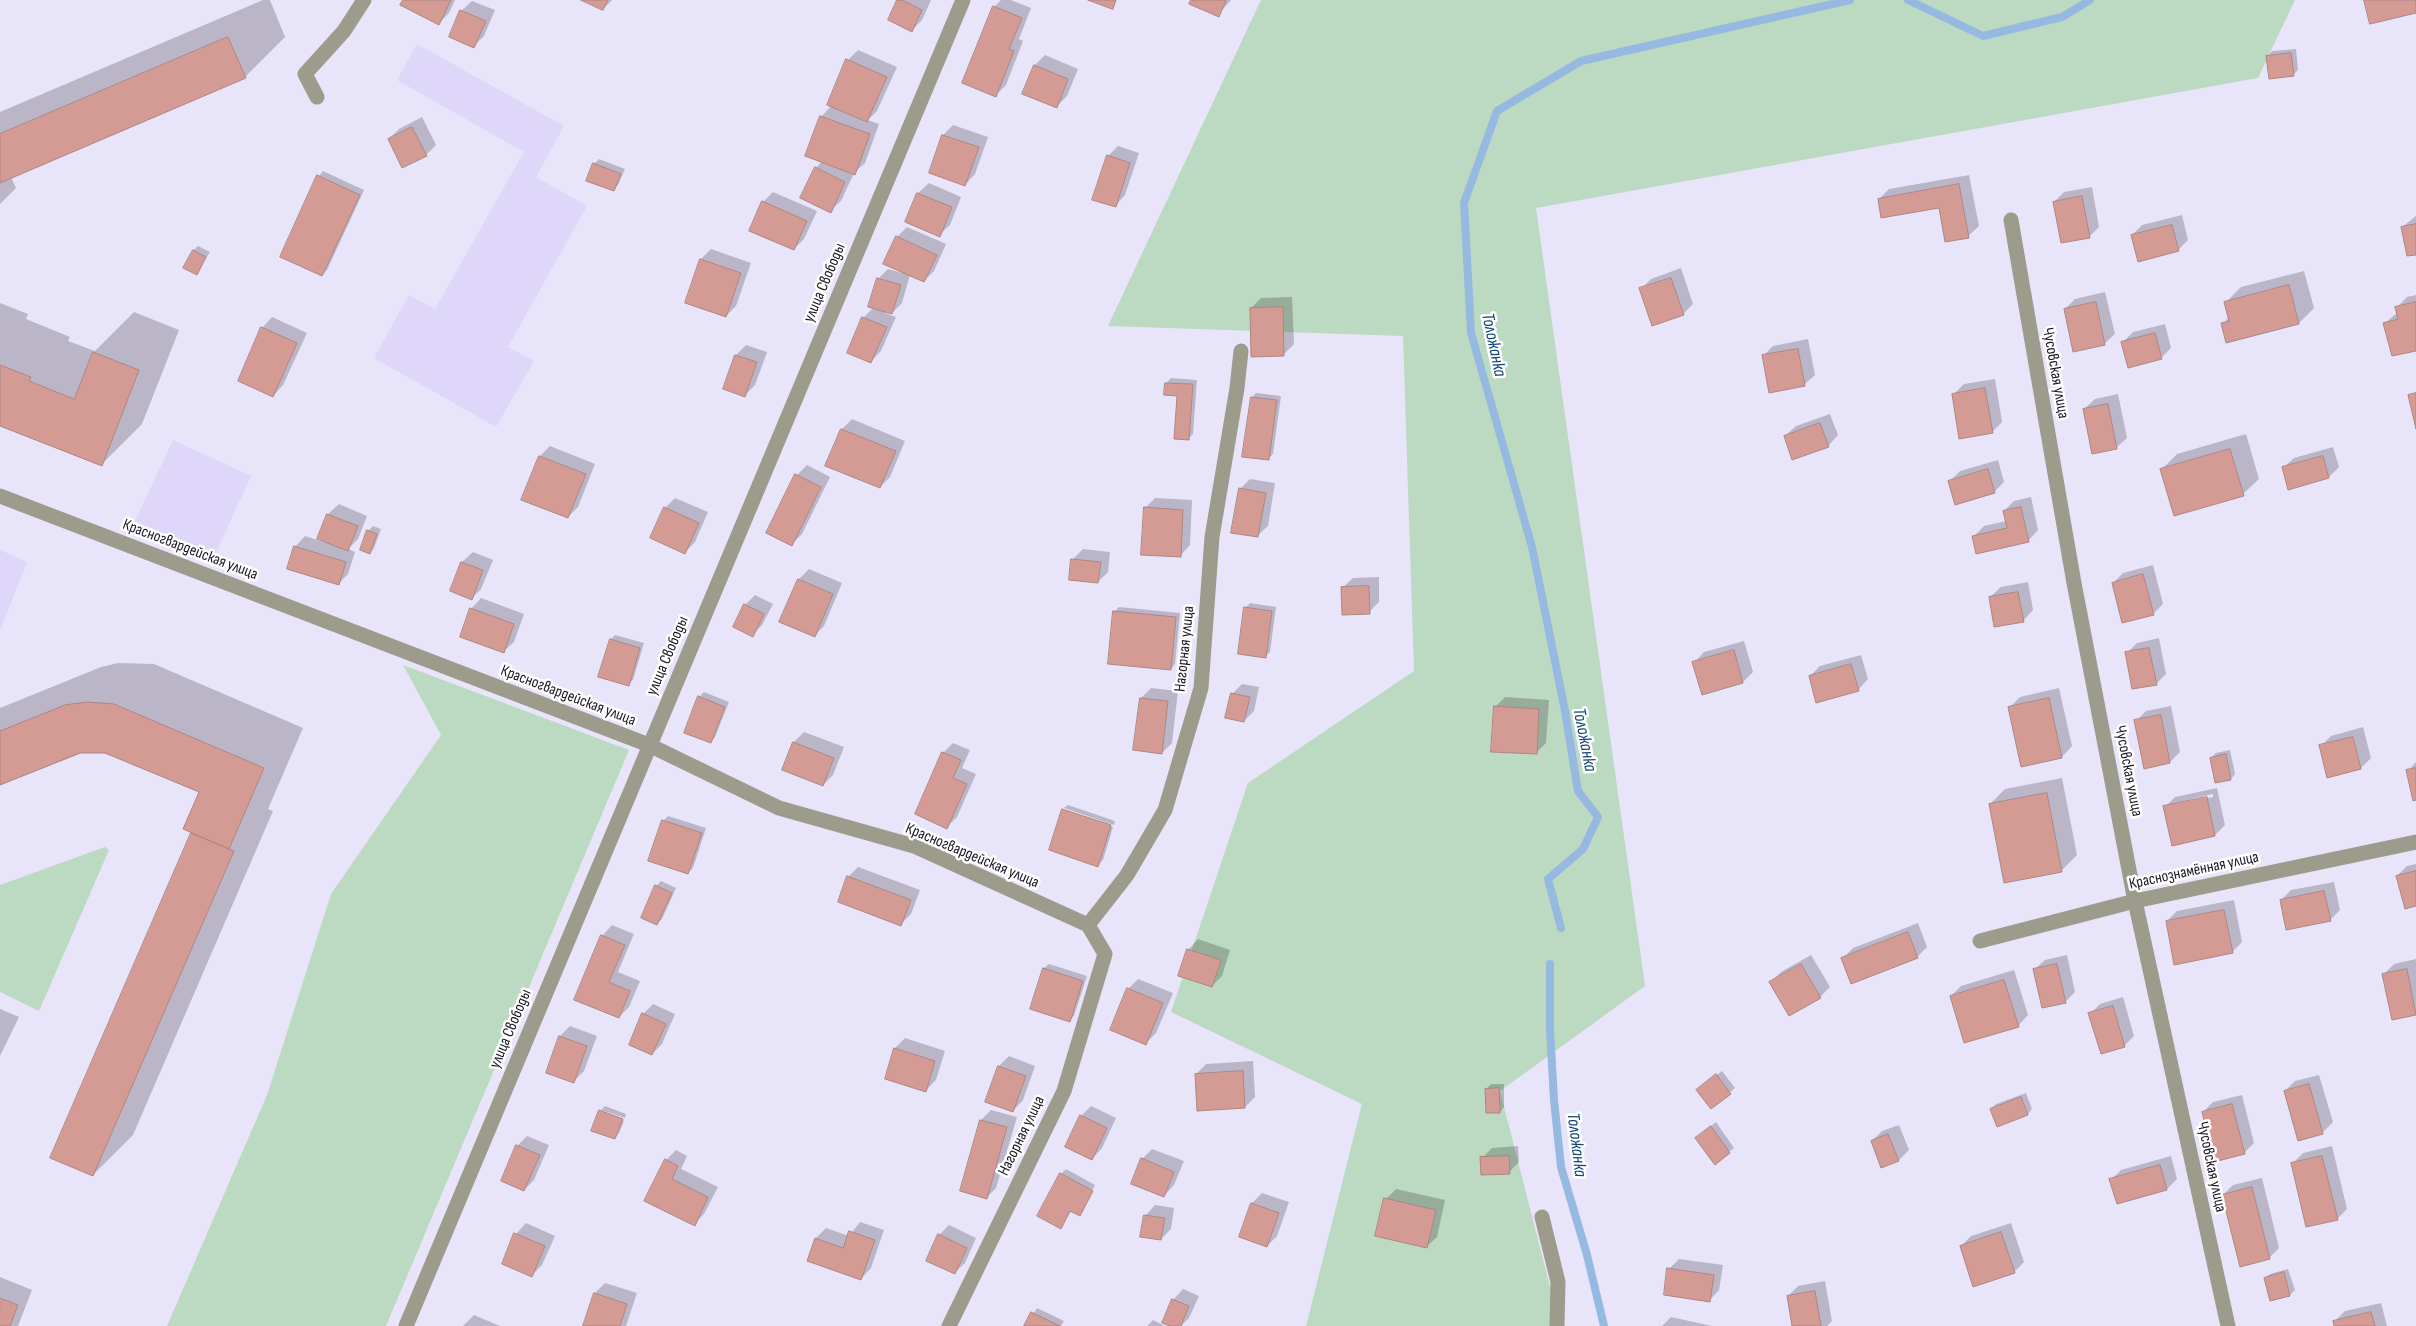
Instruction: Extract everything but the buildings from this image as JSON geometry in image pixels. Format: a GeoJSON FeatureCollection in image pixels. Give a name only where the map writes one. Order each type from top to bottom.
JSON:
{"type":"FeatureCollection","features":[{"type":"Feature","properties":{"kind":"street"},"geometry":{"type":"LineString","coordinates":[[317,97],[305,74],[344,31],[364,0]]}},
{"type":"Feature","properties":{"kind":"street","name":"улица Свободы"},"geometry":{"type":"LineString","coordinates":[[406,1326],[963,0]]}},
{"type":"Feature","properties":{"kind":"street","name":"Чусовская улица"},"geometry":{"type":"LineString","coordinates":[[2011,220],[2074,583],[2135,902],[2228,1326]]}},
{"type":"Feature","properties":{"kind":"street","name":"Нагорная улица"},"geometry":{"type":"LineString","coordinates":[[950,1326],[1064,1091],[1105,954],[1088,926],[1127,875],[1165,810],[1201,688],[1212,537],[1237,388],[1241,351]]}},
{"type":"Feature","properties":{"kind":"street","name":"Красногвардейская улица"},"geometry":{"type":"LineString","coordinates":[[0,496],[649,745],[779,808],[914,846],[1088,926]]}},
{"type":"Feature","properties":{"kind":"street","name":"Краснознамённая улица"},"geometry":{"type":"LineString","coordinates":[[1980,942],[2135,902],[2416,842]]}},
{"type":"Feature","properties":{"kind":"street"},"geometry":{"type":"LineString","coordinates":[[1542,1217],[1558,1282],[1557,1326]]}},
{"type":"Feature","properties":{"kind":"shaded area"},"geometry":{"type":"Polygon","coordinates":[[[417,44],[564,126],[536,177],[587,206],[508,347],[534,361],[496,427],[374,358],[409,295],[435,309],[524,152],[397,80],[417,44]]]}},
{"type":"Feature","properties":{"kind":"shaded area"},"geometry":{"type":"Polygon","coordinates":[[[173,440],[251,476],[214,557],[135,521],[173,440]]]}},
{"type":"Feature","properties":{"kind":"shaded area"},"geometry":{"type":"Polygon","coordinates":[[[0,550],[27,562],[0,631],[0,550]]]}},
{"type":"Feature","properties":{"kind":"green space"},"geometry":{"type":"Polygon","coordinates":[[[1261,0],[2295,0],[2258,78],[1536,208],[1645,986],[1500,1091],[1560,1326],[1306,1326],[1362,1104],[1171,1012],[1248,783],[1414,671],[1403,336],[1108,326],[1261,0]]]}},
{"type":"Feature","properties":{"kind":"green space"},"geometry":{"type":"Polygon","coordinates":[[[403,665],[629,750],[386,1326],[167,1326],[267,1095],[331,894],[441,735],[403,665]]]}},
{"type":"Feature","properties":{"kind":"green space"},"geometry":{"type":"Polygon","coordinates":[[[105,847],[109,850],[39,1011],[0,992],[0,885],[105,847]]]}},
{"type":"Feature","properties":{"kind":"waterway","name":"Толожанка"},"geometry":{"type":"LineString","coordinates":[[1561,928],[1548,879],[1583,849],[1598,817],[1578,791],[1565,711],[1532,547],[1471,333],[1464,203],[1497,111],[1581,61],[1850,0]]}},
{"type":"Feature","properties":{"kind":"waterway","name":"Толожанка"},"geometry":{"type":"LineString","coordinates":[[1908,0],[1983,36],[2062,17],[2090,0]]}},
{"type":"Feature","properties":{"kind":"waterway","name":"Толожанка"},"geometry":{"type":"LineString","coordinates":[[1550,964],[1550,1030],[1554,1100],[1561,1167],[1587,1255],[1604,1326]]}}]}
